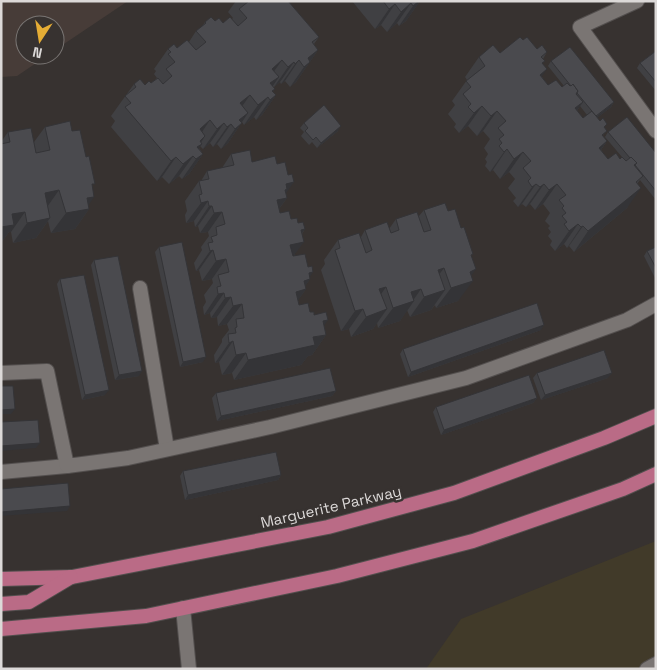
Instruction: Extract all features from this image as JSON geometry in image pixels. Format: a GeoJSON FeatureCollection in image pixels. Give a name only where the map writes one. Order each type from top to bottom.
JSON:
{"type":"FeatureCollection","features":[{"type":"Feature","properties":{"kind":"main road","name":"Marguerite Parkway"},"geometry":{"type":"LineString","coordinates":[[1,579],[72,577],[328,527],[454,493],[604,438],[656,416]]}},
{"type":"Feature","properties":{"kind":"main road"},"geometry":{"type":"LineString","coordinates":[[1,629],[146,616],[337,576],[472,542],[623,489],[656,474]]}},
{"type":"Feature","properties":{"kind":"main road"},"geometry":{"type":"LineString","coordinates":[[1,604],[29,602],[72,577]]}},
{"type":"Feature","properties":{"kind":"street"},"geometry":{"type":"LineString","coordinates":[[637,1],[580,28],[656,131]]}},
{"type":"Feature","properties":{"kind":"street"},"geometry":{"type":"LineString","coordinates":[[140,288],[167,449]]}},
{"type":"Feature","properties":{"kind":"street"},"geometry":{"type":"LineString","coordinates":[[1,472],[128,458],[270,427],[466,378],[627,320],[656,304]]}},
{"type":"Feature","properties":{"kind":"street"},"geometry":{"type":"LineString","coordinates":[[1,373],[47,371],[67,466]]}},
{"type":"Feature","properties":{"kind":"street"},"geometry":{"type":"LineString","coordinates":[[183,608],[189,669]]}},
{"type":"Feature","properties":{"kind":"street"},"geometry":{"type":"LineString","coordinates":[[647,669],[656,664]]}},
{"type":"Feature","properties":{"kind":"shaded area"},"geometry":{"type":"Polygon","coordinates":[[[1,1],[128,1],[65,43],[65,15],[15,15],[15,65],[33,65],[17,76],[1,77],[1,1]]]}},
{"type":"Feature","properties":{"kind":"shaded area"},"geometry":{"type":"Polygon","coordinates":[[[656,541],[656,669],[426,669],[461,619],[656,541]]]}},
{"type":"Feature","properties":{"kind":"building"},"geometry":{"type":"Polygon","coordinates":[[[249,1],[288,1],[319,37],[312,42],[318,50],[308,58],[310,62],[304,67],[299,60],[288,67],[282,60],[272,69],[279,77],[270,83],[275,89],[272,91],[276,95],[270,100],[268,97],[258,105],[250,95],[240,103],[248,113],[239,120],[242,123],[235,129],[231,124],[227,127],[224,123],[217,129],[210,120],[200,129],[205,136],[200,141],[202,144],[197,147],[203,154],[196,159],[193,156],[183,164],[176,157],[171,161],[125,107],[131,103],[125,96],[136,87],[134,84],[140,79],[145,85],[149,81],[151,83],[158,78],[163,84],[172,76],[166,69],[175,62],[168,54],[171,52],[168,49],[174,44],[177,48],[187,40],[196,50],[206,42],[196,31],[211,17],[215,21],[219,18],[223,23],[230,17],[238,26],[247,18],[239,9],[249,1]]]}},
{"type":"Feature","properties":{"kind":"building"},"geometry":{"type":"Polygon","coordinates":[[[383,1],[419,1],[413,6],[411,3],[401,12],[395,4],[389,9],[383,1]]]}},
{"type":"Feature","properties":{"kind":"building"},"geometry":{"type":"Polygon","coordinates":[[[520,37],[523,40],[527,37],[537,49],[542,45],[547,52],[541,57],[545,61],[542,63],[547,69],[540,75],[548,85],[556,80],[562,87],[567,83],[570,86],[573,84],[578,91],[576,94],[583,102],[575,108],[583,118],[592,111],[600,121],[603,118],[607,124],[604,127],[607,131],[602,135],[607,141],[599,148],[608,159],[616,153],[620,159],[622,157],[626,161],[631,157],[637,163],[634,165],[643,176],[636,182],[641,188],[588,231],[578,224],[569,231],[564,224],[567,222],[562,216],[566,213],[562,208],[564,206],[559,200],[566,195],[557,184],[549,190],[544,184],[540,187],[536,184],[532,187],[528,181],[531,178],[523,168],[531,161],[523,152],[514,159],[507,149],[504,152],[499,146],[502,143],[499,139],[504,135],[498,128],[506,121],[497,111],[491,116],[482,106],[474,113],[468,107],[471,104],[463,94],[471,87],[466,81],[485,66],[479,57],[493,45],[500,53],[520,37]]]}},
{"type":"Feature","properties":{"kind":"building"},"geometry":{"type":"Polygon","coordinates":[[[570,47],[614,102],[596,116],[577,93],[578,91],[573,84],[571,86],[551,61],[570,47]]]}},
{"type":"Feature","properties":{"kind":"building"},"geometry":{"type":"Polygon","coordinates":[[[656,51],[656,82],[640,63],[656,51]]]}},
{"type":"Feature","properties":{"kind":"building"},"geometry":{"type":"Polygon","coordinates":[[[324,105],[341,126],[321,143],[316,137],[313,140],[305,131],[308,128],[304,123],[324,105]]]}},
{"type":"Feature","properties":{"kind":"building"},"geometry":{"type":"Polygon","coordinates":[[[627,117],[656,153],[656,191],[635,165],[637,163],[630,158],[608,132],[627,117]]]}},
{"type":"Feature","properties":{"kind":"building"},"geometry":{"type":"Polygon","coordinates":[[[70,121],[72,131],[80,130],[86,157],[89,156],[95,184],[92,184],[94,197],[87,198],[89,209],[66,213],[59,190],[45,193],[50,218],[27,223],[25,212],[12,214],[14,225],[1,227],[1,144],[10,142],[8,132],[31,128],[36,153],[50,150],[45,127],[70,121]]]}},
{"type":"Feature","properties":{"kind":"building"},"geometry":{"type":"Polygon","coordinates":[[[250,150],[252,162],[275,156],[277,164],[285,162],[288,175],[292,174],[294,182],[286,184],[287,198],[277,200],[280,213],[289,211],[291,219],[297,218],[298,223],[303,222],[305,229],[301,230],[304,242],[290,245],[293,256],[305,254],[308,267],[312,266],[313,272],[309,273],[310,279],[304,281],[306,289],[296,292],[299,305],[308,303],[310,312],[314,312],[314,315],[326,312],[328,320],[323,321],[326,335],[313,337],[315,345],[248,360],[246,353],[236,355],[233,341],[229,343],[228,334],[236,333],[236,319],[244,318],[242,304],[233,306],[231,297],[225,298],[224,293],[218,294],[217,287],[221,286],[218,275],[229,272],[226,259],[216,261],[213,250],[210,251],[208,243],[213,242],[211,237],[217,235],[216,227],[225,224],[222,212],[214,213],[208,201],[201,203],[199,195],[202,194],[199,181],[209,179],[207,171],[234,165],[231,154],[250,150]]]}},
{"type":"Feature","properties":{"kind":"building"},"geometry":{"type":"Polygon","coordinates":[[[445,203],[448,211],[455,209],[461,228],[464,227],[476,269],[470,272],[473,281],[451,288],[444,268],[438,270],[445,290],[424,297],[421,289],[411,292],[414,301],[393,308],[386,287],[379,289],[387,309],[366,317],[363,309],[355,311],[335,250],[340,248],[338,240],[359,233],[366,253],[372,250],[365,230],[387,222],[391,233],[399,230],[396,219],[417,212],[424,232],[431,230],[424,210],[445,203]]]}},
{"type":"Feature","properties":{"kind":"building"},"geometry":{"type":"Polygon","coordinates":[[[182,242],[206,357],[183,362],[159,247],[182,242]]]}},
{"type":"Feature","properties":{"kind":"building"},"geometry":{"type":"Polygon","coordinates":[[[656,247],[656,268],[647,251],[656,247]]]}},
{"type":"Feature","properties":{"kind":"building"},"geometry":{"type":"Polygon","coordinates":[[[118,256],[142,371],[119,375],[94,260],[118,256]]]}},
{"type":"Feature","properties":{"kind":"building"},"geometry":{"type":"Polygon","coordinates":[[[84,275],[109,390],[85,395],[60,279],[84,275]]]}},
{"type":"Feature","properties":{"kind":"building"},"geometry":{"type":"Polygon","coordinates":[[[537,303],[544,325],[411,372],[403,349],[537,303]]]}},
{"type":"Feature","properties":{"kind":"building"},"geometry":{"type":"Polygon","coordinates":[[[604,350],[612,373],[545,395],[537,373],[604,350]]]}},
{"type":"Feature","properties":{"kind":"building"},"geometry":{"type":"Polygon","coordinates":[[[330,368],[336,391],[221,416],[216,393],[330,368]]]}},
{"type":"Feature","properties":{"kind":"building"},"geometry":{"type":"Polygon","coordinates":[[[529,375],[537,398],[444,430],[436,407],[529,375]]]}},
{"type":"Feature","properties":{"kind":"building"},"geometry":{"type":"Polygon","coordinates":[[[1,386],[13,386],[15,409],[1,410],[1,386]]]}},
{"type":"Feature","properties":{"kind":"building"},"geometry":{"type":"Polygon","coordinates":[[[38,420],[40,443],[1,446],[1,422],[38,420]]]}},
{"type":"Feature","properties":{"kind":"building"},"geometry":{"type":"Polygon","coordinates":[[[276,452],[281,475],[188,495],[183,471],[276,452]]]}},
{"type":"Feature","properties":{"kind":"building"},"geometry":{"type":"Polygon","coordinates":[[[68,483],[70,506],[1,512],[1,489],[68,483]]]}}]}
